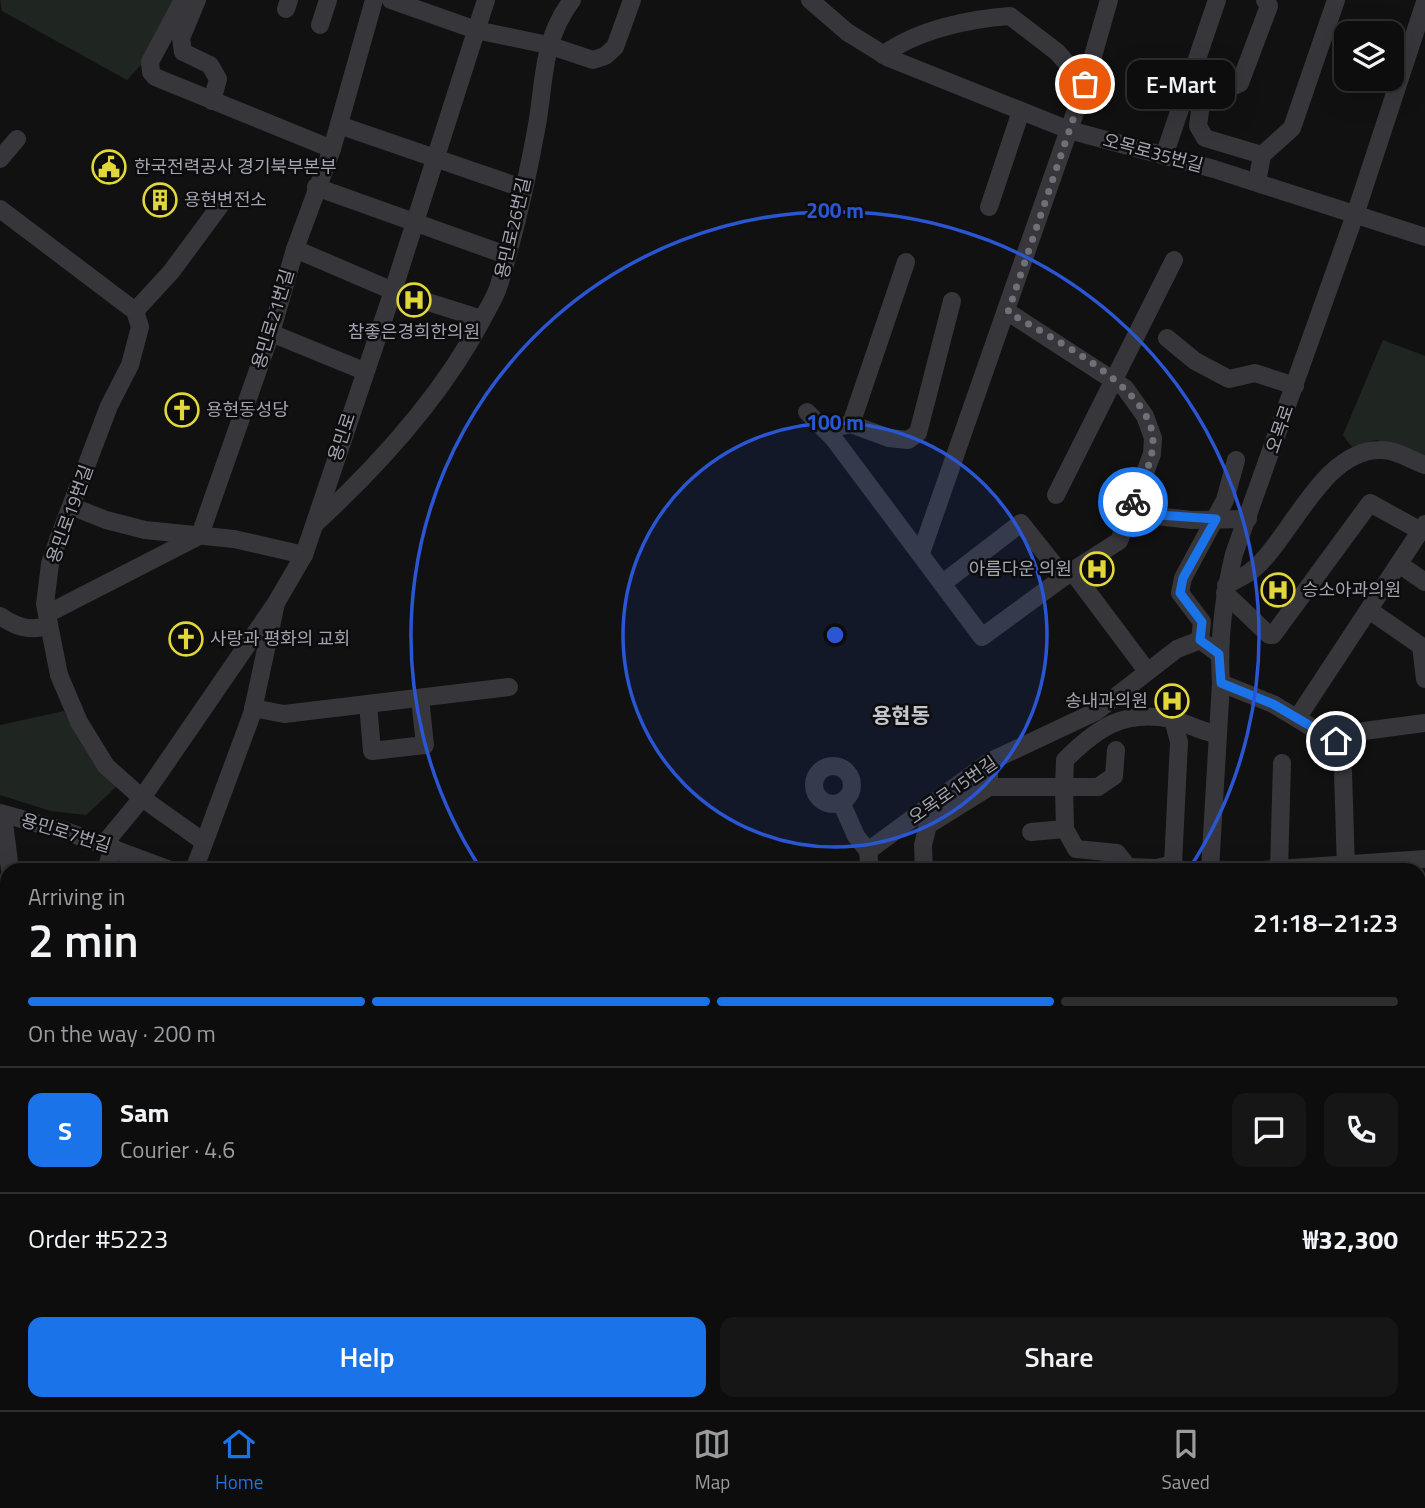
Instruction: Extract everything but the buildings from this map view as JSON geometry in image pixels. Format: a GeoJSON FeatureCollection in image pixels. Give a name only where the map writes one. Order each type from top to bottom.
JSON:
{"type":"FeatureCollection","features":[{"type":"Feature","properties":{"kind":"street"},"geometry":{"type":"LineString","coordinates":[[183,0],[150,62],[150,72],[212,101],[332,149]]}},
{"type":"Feature","properties":{"kind":"street"},"geometry":{"type":"LineString","coordinates":[[197,0],[181,38],[183,52],[210,65],[218,79],[212,101]]}},
{"type":"Feature","properties":{"kind":"street"},"geometry":{"type":"LineString","coordinates":[[320,25],[328,0]]}},
{"type":"Feature","properties":{"kind":"street","name":"용민로21번길"},"geometry":{"type":"LineString","coordinates":[[200,535],[271,333],[316,187],[332,149],[374,0]]}},
{"type":"Feature","properties":{"kind":"street"},"geometry":{"type":"LineString","coordinates":[[391,0],[476,30],[548,45],[593,60],[606,56],[615,47],[632,0]]}},
{"type":"Feature","properties":{"kind":"street","name":"용민로"},"geometry":{"type":"LineString","coordinates":[[196,863],[253,708],[276,603],[304,555],[364,370],[393,291],[486,0]]}},
{"type":"Feature","properties":{"kind":"street","name":"용민로26번길"},"geometry":{"type":"LineString","coordinates":[[314,525],[365,477],[411,422],[467,348],[498,288],[537,127],[548,45],[560,16],[572,0]]}},
{"type":"Feature","properties":{"kind":"street","name":"오목로35번길"},"geometry":{"type":"LineString","coordinates":[[810,0],[847,32],[883,55],[1069,130],[1356,212],[1425,237]]}},
{"type":"Feature","properties":{"kind":"street"},"geometry":{"type":"LineString","coordinates":[[921,553],[1008,312],[1085,84],[1108,0]]}},
{"type":"Feature","properties":{"kind":"street"},"geometry":{"type":"LineString","coordinates":[[1164,156],[1217,0]]}},
{"type":"Feature","properties":{"kind":"street"},"geometry":{"type":"LineString","coordinates":[[1262,155],[1205,138],[1198,126],[1202,96],[1209,90],[1229,89],[1240,83],[1269,6],[1265,0]]}},
{"type":"Feature","properties":{"kind":"street"},"geometry":{"type":"LineString","coordinates":[[1256,182],[1262,155],[1292,128],[1336,0]]}},
{"type":"Feature","properties":{"kind":"street"},"geometry":{"type":"LineString","coordinates":[[1418,0],[1425,3]]}},
{"type":"Feature","properties":{"kind":"street","name":"오목로"},"geometry":{"type":"LineString","coordinates":[[1210,863],[1221,683],[1219,654],[1226,589],[1234,554],[1356,212],[1425,3]]}},
{"type":"Feature","properties":{"kind":"street"},"geometry":{"type":"LineString","coordinates":[[883,55],[895,46],[934,32],[982,18],[1010,16],[1057,52],[1085,84]]}},
{"type":"Feature","properties":{"kind":"street"},"geometry":{"type":"LineString","coordinates":[[989,207],[1021,111]]}},
{"type":"Feature","properties":{"kind":"street"},"geometry":{"type":"LineString","coordinates":[[339,125],[522,188]]}},
{"type":"Feature","properties":{"kind":"street"},"geometry":{"type":"LineString","coordinates":[[0,159],[17,139]]}},
{"type":"Feature","properties":{"kind":"street"},"geometry":{"type":"LineString","coordinates":[[316,187],[506,255]]}},
{"type":"Feature","properties":{"kind":"street"},"geometry":{"type":"LineString","coordinates":[[0,209],[135,312],[171,272],[222,202]]}},
{"type":"Feature","properties":{"kind":"street"},"geometry":{"type":"LineString","coordinates":[[295,249],[393,291],[482,319]]}},
{"type":"Feature","properties":{"kind":"street"},"geometry":{"type":"LineString","coordinates":[[1056,495],[1174,260]]}},
{"type":"Feature","properties":{"kind":"street"},"geometry":{"type":"LineString","coordinates":[[852,424],[906,262]]}},
{"type":"Feature","properties":{"kind":"street"},"geometry":{"type":"LineString","coordinates":[[825,430],[852,424],[889,438],[908,440],[918,433],[952,301]]}},
{"type":"Feature","properties":{"kind":"street","name":"용민로19번길"},"geometry":{"type":"LineString","coordinates":[[135,312],[140,327],[130,365],[110,406],[50,564],[46,587],[48,619],[59,675],[79,722],[106,766],[142,798],[204,842]]}},
{"type":"Feature","properties":{"kind":"street"},"geometry":{"type":"LineString","coordinates":[[807,412],[825,430],[921,553],[982,637],[1068,574],[1119,541],[1152,454],[1153,438],[1135,400],[1114,380],[1008,312]]}},
{"type":"Feature","properties":{"kind":"street"},"geometry":{"type":"LineString","coordinates":[[271,333],[364,370]]}},
{"type":"Feature","properties":{"kind":"street"},"geometry":{"type":"LineString","coordinates":[[1167,338],[1195,361],[1229,379],[1255,373],[1295,386]]}},
{"type":"Feature","properties":{"kind":"street"},"geometry":{"type":"LineString","coordinates":[[1298,718],[1423,528],[1370,503],[1273,635],[1269,635],[1226,589],[1251,572],[1323,481],[1346,463],[1365,452],[1381,449],[1425,466]]}},
{"type":"Feature","properties":{"kind":"street"},"geometry":{"type":"LineString","coordinates":[[1219,654],[1200,640],[1202,622],[1180,593],[1183,578],[1216,519],[1236,460]]}},
{"type":"Feature","properties":{"kind":"street"},"geometry":{"type":"LineString","coordinates":[[73,507],[106,520],[145,530],[234,539],[304,555]]}},
{"type":"Feature","properties":{"kind":"street"},"geometry":{"type":"LineString","coordinates":[[1129,513],[1248,519]]}},
{"type":"Feature","properties":{"kind":"street"},"geometry":{"type":"LineString","coordinates":[[943,583],[1021,523],[1068,574],[1147,671]]}},
{"type":"Feature","properties":{"kind":"street"},"geometry":{"type":"LineString","coordinates":[[0,615],[13,625],[37,629],[48,619],[200,535]]}},
{"type":"Feature","properties":{"kind":"street"},"geometry":{"type":"LineString","coordinates":[[1399,564],[1425,582]]}},
{"type":"Feature","properties":{"kind":"street"},"geometry":{"type":"LineString","coordinates":[[107,863],[108,846],[276,603]]}},
{"type":"Feature","properties":{"kind":"street"},"geometry":{"type":"LineString","coordinates":[[1369,610],[1421,646],[1425,679]]}},
{"type":"Feature","properties":{"kind":"street","name":"오목로15번길"},"geometry":{"type":"LineString","coordinates":[[869,861],[989,762],[1097,711],[1177,649],[1200,640]]}},
{"type":"Feature","properties":{"kind":"street"},"geometry":{"type":"LineString","coordinates":[[1221,683],[1273,704],[1336,741],[1343,771],[1346,863]]}},
{"type":"Feature","properties":{"kind":"street"},"geometry":{"type":"LineString","coordinates":[[253,708],[284,714],[509,687]]}},
{"type":"Feature","properties":{"kind":"street"},"geometry":{"type":"LineString","coordinates":[[368,704],[372,751],[425,745],[420,698]]}},
{"type":"Feature","properties":{"kind":"street"},"geometry":{"type":"LineString","coordinates":[[1125,863],[1117,853],[1076,849],[1065,829],[1065,760],[1093,732],[1137,715],[1173,719],[1201,732],[1218,734]]}},
{"type":"Feature","properties":{"kind":"street"},"geometry":{"type":"LineString","coordinates":[[1173,719],[1179,742],[1173,863]]}},
{"type":"Feature","properties":{"kind":"street"},"geometry":{"type":"LineString","coordinates":[[1336,741],[1364,731],[1425,723]]}},
{"type":"Feature","properties":{"kind":"street"},"geometry":{"type":"LineString","coordinates":[[924,863],[923,845],[928,825],[989,787],[1098,787],[1114,776],[1116,750]]}},
{"type":"Feature","properties":{"kind":"street"},"geometry":{"type":"LineString","coordinates":[[989,762],[989,787]]}},
{"type":"Feature","properties":{"kind":"street"},"geometry":{"type":"LineString","coordinates":[[1279,863],[1282,763]]}},
{"type":"Feature","properties":{"kind":"street"},"geometry":{"type":"LineString","coordinates":[[841,803],[869,861]]}},
{"type":"Feature","properties":{"kind":"street"},"geometry":{"type":"LineString","coordinates":[[1,814],[9,863]]}},
{"type":"Feature","properties":{"kind":"street","name":"용민로7번길"},"geometry":{"type":"LineString","coordinates":[[1,814],[108,846],[152,863]]}},
{"type":"Feature","properties":{"kind":"street"},"geometry":{"type":"LineString","coordinates":[[1031,832],[1065,829]]}},
{"type":"Feature","properties":{"kind":"street"},"geometry":{"type":"LineString","coordinates":[[1390,863],[1425,859]]}},
{"type":"Feature","properties":{"kind":"shaded area"},"geometry":{"type":"Polygon","coordinates":[[[0,0],[180,0],[153,52],[127,80],[2,11],[0,0]]]}},
{"type":"Feature","properties":{"kind":"shaded area"},"geometry":{"type":"Polygon","coordinates":[[[1383,340],[1425,356],[1425,455],[1376,440],[1352,447],[1343,435],[1383,340]]]}},
{"type":"Feature","properties":{"kind":"shaded area"},"geometry":{"type":"Polygon","coordinates":[[[64,711],[75,732],[116,787],[86,815],[51,811],[0,795],[0,725],[64,711]]]}},
{"type":"Feature","properties":{"kind":"way so far"},"geometry":{"type":"LineString","coordinates":[[1085,84],[1008,312],[1109,376],[1135,400],[1151,428],[1153,438],[1152,454],[1133,502]]}},
{"type":"Feature","properties":{"kind":"place","name":"E-Mart"},"geometry":{"type":"Point","coordinates":[1085,84]}},
{"type":"Feature","properties":{"kind":"place","name":"한국전력공사 경기북부본부"},"geometry":{"type":"Point","coordinates":[109,167]}},
{"type":"Feature","properties":{"kind":"place","name":"용현변전소"},"geometry":{"type":"Point","coordinates":[160,200]}},
{"type":"Feature","properties":{"kind":"place","name":"참좋은경희한의원"},"geometry":{"type":"Point","coordinates":[414,300]}},
{"type":"Feature","properties":{"kind":"place","name":"용현동성당"},"geometry":{"type":"Point","coordinates":[182,410]}},
{"type":"Feature","properties":{"kind":"place","name":"아름다운 의원"},"geometry":{"type":"Point","coordinates":[1097,569]}},
{"type":"Feature","properties":{"kind":"place","name":"승소아과의원"},"geometry":{"type":"Point","coordinates":[1278,590]}},
{"type":"Feature","properties":{"kind":"place","name":"사랑과 평화의 교회"},"geometry":{"type":"Point","coordinates":[186,639]}},
{"type":"Feature","properties":{"kind":"place","name":"송내과의원"},"geometry":{"type":"Point","coordinates":[1172,701]}},
{"type":"Feature","properties":{"kind":"district","name":"용현동"},"geometry":{"type":"Point","coordinates":[901,716]}},
{"type":"Feature","properties":{"kind":"route"},"geometry":{"type":"LineString","coordinates":[[1133,502],[1129,513],[1192,520],[1216,519],[1183,578],[1180,593],[1202,622],[1200,640],[1219,654],[1221,683],[1273,704],[1336,741]]}}]}
